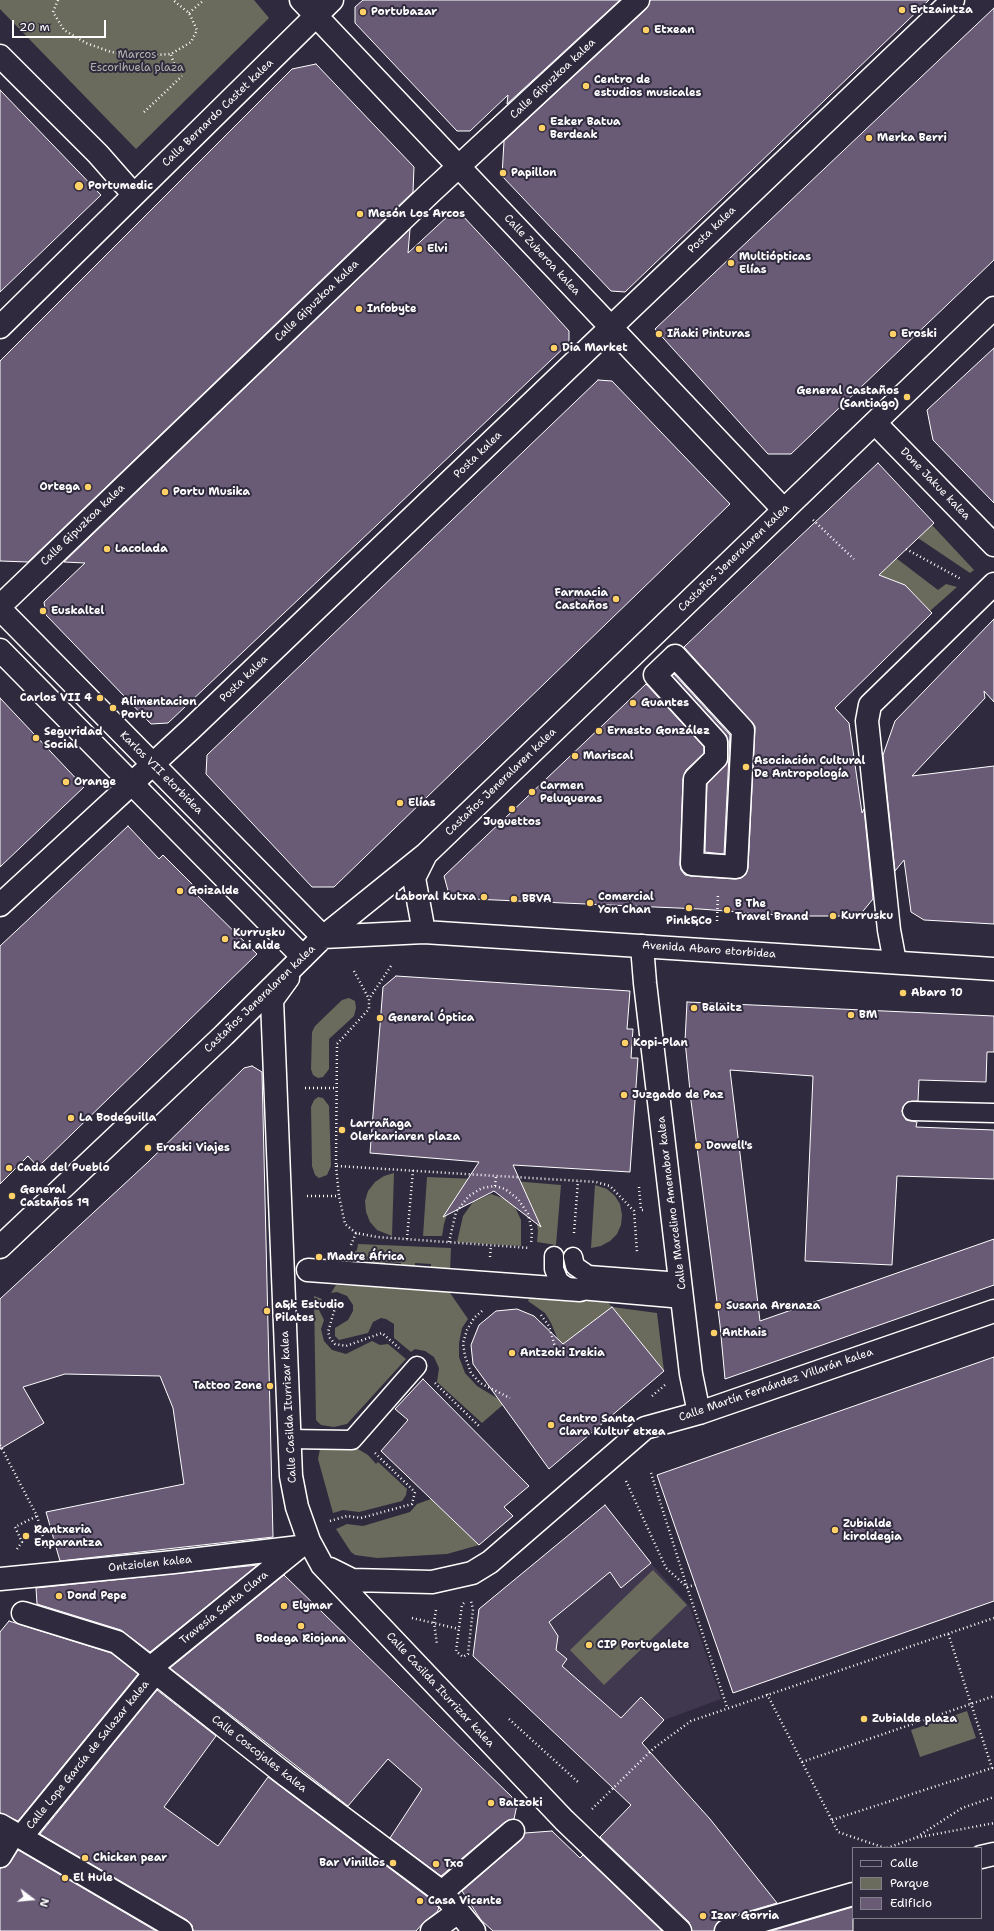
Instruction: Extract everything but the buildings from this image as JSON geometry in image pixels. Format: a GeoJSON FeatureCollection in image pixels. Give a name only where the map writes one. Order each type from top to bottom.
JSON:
{"type":"FeatureCollection","features":[{"type":"Feature","properties":{"kind":"street","name":"Calle Zuberoa kalea"},"geometry":{"type":"LineString","coordinates":[[301,0],[784,510]]}},
{"type":"Feature","properties":{"kind":"street","name":"Calle Bernardo Castet kalea"},"geometry":{"type":"LineString","coordinates":[[0,327],[332,0]]}},
{"type":"Feature","properties":{"kind":"street","name":"Calle Gipuzkoa kalea"},"geometry":{"type":"LineString","coordinates":[[0,606],[459,166],[638,0]]}},
{"type":"Feature","properties":{"kind":"street","name":"Posta kalea"},"geometry":{"type":"LineString","coordinates":[[0,905],[214,707],[953,0]]}},
{"type":"Feature","properties":{"kind":"street"},"geometry":{"type":"LineString","coordinates":[[0,56],[98,154],[134,195]]}},
{"type":"Feature","properties":{"kind":"street","name":"Castaños Jeneralaren kalea"},"geometry":{"type":"LineString","coordinates":[[0,1248],[224,1035],[323,937],[426,854],[994,308]]}},
{"type":"Feature","properties":{"kind":"street","name":"Done Jakue kalea"},"geometry":{"type":"LineString","coordinates":[[875,423],[994,545]]}},
{"type":"Feature","properties":{"kind":"street"},"geometry":{"type":"LineString","coordinates":[[895,962],[889,930],[867,721],[870,706],[994,584]]}},
{"type":"Feature","properties":{"kind":"street","name":"Karlos VII etorbidea"},"geometry":{"type":"LineString","coordinates":[[0,609],[323,937]]}},
{"type":"Feature","properties":{"kind":"street"},"geometry":{"type":"LineString","coordinates":[[0,650],[302,957]]}},
{"type":"Feature","properties":{"kind":"street"},"geometry":{"type":"LineString","coordinates":[[675,656],[743,730],[736,867],[692,864],[695,779],[716,758],[716,742],[655,676],[675,656]]}},
{"type":"Feature","properties":{"kind":"street"},"geometry":{"type":"LineString","coordinates":[[424,932],[414,878],[426,854]]}},
{"type":"Feature","properties":{"kind":"street","name":"Avenida Abaro etorbidea"},"geometry":{"type":"LineString","coordinates":[[323,937],[424,932],[994,969]]}},
{"type":"Feature","properties":{"kind":"street","name":"Avenida Abaro etorbidea"},"geometry":{"type":"LineString","coordinates":[[302,957],[424,932]]}},
{"type":"Feature","properties":{"kind":"street","name":"Calle Marcelino Amenabar kalea"},"geometry":{"type":"LineString","coordinates":[[642,946],[645,983],[691,1374],[699,1413]]}},
{"type":"Feature","properties":{"kind":"street","name":"Calle Casilda Iturrizar kalea"},"geometry":{"type":"LineString","coordinates":[[302,957],[272,1000],[290,1476],[297,1507],[309,1541],[322,1565],[564,1820],[680,1931]]}},
{"type":"Feature","properties":{"kind":"street"},"geometry":{"type":"LineString","coordinates":[[308,1270],[580,1290]]}},
{"type":"Feature","properties":{"kind":"street","name":"Calle Martín Fernández Villarán kalea"},"geometry":{"type":"LineString","coordinates":[[322,1565],[352,1580],[432,1582],[472,1573],[490,1562],[645,1428],[699,1413],[994,1311]]}},
{"type":"Feature","properties":{"kind":"street","name":"Ontziolen kalea"},"geometry":{"type":"LineString","coordinates":[[0,1579],[174,1562],[299,1547]]}},
{"type":"Feature","properties":{"kind":"street","name":"Travesía Santa Clara"},"geometry":{"type":"LineString","coordinates":[[152,1671],[299,1547]]}},
{"type":"Feature","properties":{"kind":"street","name":"Calle Coscojales kalea"},"geometry":{"type":"LineString","coordinates":[[23,1613],[117,1642],[287,1776],[442,1892],[474,1931]]}},
{"type":"Feature","properties":{"kind":"street","name":"Calle Lope García de Salazar kalea"},"geometry":{"type":"LineString","coordinates":[[0,1856],[12,1832],[152,1671]]}},
{"type":"Feature","properties":{"kind":"street"},"geometry":{"type":"LineString","coordinates":[[442,1892],[513,1831]]}},
{"type":"Feature","properties":{"kind":"street"},"geometry":{"type":"LineString","coordinates":[[12,1832],[181,1931]]}},
{"type":"Feature","properties":{"kind":"street"},"geometry":{"type":"LineString","coordinates":[[982,1857],[994,1854]]}},
{"type":"Feature","properties":{"kind":"street"},"geometry":{"type":"LineString","coordinates":[[726,1931],[852,1894]]}},
{"type":"Feature","properties":{"kind":"street"},"geometry":{"type":"LineString","coordinates":[[432,1931],[458,1912]]}},
{"type":"Feature","properties":{"kind":"lane"},"geometry":{"type":"LineString","coordinates":[[912,1111],[994,1113]]}},
{"type":"Feature","properties":{"kind":"lane"},"geometry":{"type":"LineString","coordinates":[[554,1256],[554,1269],[559,1281],[570,1288],[580,1290],[682,1291]]}},
{"type":"Feature","properties":{"kind":"lane"},"geometry":{"type":"LineString","coordinates":[[574,1257],[575,1266],[588,1275],[682,1291]]}},
{"type":"Feature","properties":{"kind":"lane"},"geometry":{"type":"LineString","coordinates":[[289,1439],[352,1440],[417,1366]]}},
{"type":"Feature","properties":{"kind":"path"},"geometry":{"type":"LineString","coordinates":[[58,0],[53,12],[64,30],[86,43],[111,52],[140,56],[171,54],[191,42],[197,30],[189,14],[173,0]]}},
{"type":"Feature","properties":{"kind":"path"},"geometry":{"type":"LineString","coordinates":[[189,14],[204,0]]}},
{"type":"Feature","properties":{"kind":"path"},"geometry":{"type":"LineString","coordinates":[[171,54],[176,69]]}},
{"type":"Feature","properties":{"kind":"path"},"geometry":{"type":"LineString","coordinates":[[144,112],[182,76]]}},
{"type":"Feature","properties":{"kind":"path"},"geometry":{"type":"LineString","coordinates":[[811,518],[854,559]]}},
{"type":"Feature","properties":{"kind":"path"},"geometry":{"type":"LineString","coordinates":[[906,550],[964,580]]}},
{"type":"Feature","properties":{"kind":"path"},"geometry":{"type":"LineString","coordinates":[[369,998],[391,966]]}},
{"type":"Feature","properties":{"kind":"path"},"geometry":{"type":"LineString","coordinates":[[354,971],[369,998],[369,1009],[337,1044],[336,1166],[339,1196],[345,1224],[356,1233],[407,1240],[532,1248],[532,1231],[528,1214],[518,1199],[505,1188],[494,1186],[482,1188],[469,1196],[456,1212],[449,1242]]}},
{"type":"Feature","properties":{"kind":"path"},"geometry":{"type":"LineString","coordinates":[[305,1088],[336,1088]]}},
{"type":"Feature","properties":{"kind":"path"},"geometry":{"type":"LineString","coordinates":[[336,1166],[578,1181],[610,1186],[634,1211],[638,1252],[630,1252]]}},
{"type":"Feature","properties":{"kind":"path"},"geometry":{"type":"LineString","coordinates":[[407,1240],[412,1170]]}},
{"type":"Feature","properties":{"kind":"path"},"geometry":{"type":"LineString","coordinates":[[494,1186],[496,1176]]}},
{"type":"Feature","properties":{"kind":"path"},"geometry":{"type":"LineString","coordinates":[[574,1236],[578,1181]]}},
{"type":"Feature","properties":{"kind":"path"},"geometry":{"type":"LineString","coordinates":[[307,1196],[339,1196]]}},
{"type":"Feature","properties":{"kind":"path"},"geometry":{"type":"LineString","coordinates":[[634,1211],[641,1210]]}},
{"type":"Feature","properties":{"kind":"path"},"geometry":{"type":"LineString","coordinates":[[350,1246],[356,1233]]}},
{"type":"Feature","properties":{"kind":"path"},"geometry":{"type":"LineString","coordinates":[[490,1259],[491,1245]]}},
{"type":"Feature","properties":{"kind":"path"},"geometry":{"type":"LineString","coordinates":[[326,1295],[335,1308],[328,1332],[334,1344],[346,1346],[382,1333],[392,1342]]}},
{"type":"Feature","properties":{"kind":"path"},"geometry":{"type":"LineString","coordinates":[[537,1312],[549,1326],[558,1357]]}},
{"type":"Feature","properties":{"kind":"path"},"geometry":{"type":"LineString","coordinates":[[467,1330],[464,1343],[465,1356],[471,1373],[480,1383],[510,1398]]}},
{"type":"Feature","properties":{"kind":"path"},"geometry":{"type":"LineString","coordinates":[[417,1366],[479,1426]]}},
{"type":"Feature","properties":{"kind":"path"},"geometry":{"type":"LineString","coordinates":[[0,1445],[37,1516],[45,1543]]}},
{"type":"Feature","properties":{"kind":"path"},"geometry":{"type":"LineString","coordinates":[[330,1521],[347,1516],[361,1518],[412,1504],[415,1492],[378,1456]]}},
{"type":"Feature","properties":{"kind":"path"},"geometry":{"type":"LineString","coordinates":[[651,1473],[687,1587],[728,1707]]}},
{"type":"Feature","properties":{"kind":"path"},"geometry":{"type":"LineString","coordinates":[[626,1480],[666,1568],[687,1587]]}},
{"type":"Feature","properties":{"kind":"path"},"geometry":{"type":"LineString","coordinates":[[15,1550],[20,1548],[22,1542],[15,1527],[37,1516]]}},
{"type":"Feature","properties":{"kind":"path"},"geometry":{"type":"LineString","coordinates":[[687,1587],[695,1585]]}},
{"type":"Feature","properties":{"kind":"path"},"geometry":{"type":"LineString","coordinates":[[462,1605],[456,1651],[462,1657],[468,1654],[473,1609]]}},
{"type":"Feature","properties":{"kind":"path"},"geometry":{"type":"LineString","coordinates":[[436,1608],[434,1622],[438,1646]]}},
{"type":"Feature","properties":{"kind":"path"},"geometry":{"type":"LineString","coordinates":[[586,1815],[654,1748],[691,1720],[994,1618]]}},
{"type":"Feature","properties":{"kind":"path"},"geometry":{"type":"LineString","coordinates":[[423,1620],[459,1629]]}},
{"type":"Feature","properties":{"kind":"path"},"geometry":{"type":"LineString","coordinates":[[832,1820],[992,1768],[948,1633]]}},
{"type":"Feature","properties":{"kind":"path"},"geometry":{"type":"LineString","coordinates":[[767,1694],[838,1832],[883,1847]]}},
{"type":"Feature","properties":{"kind":"path"},"geometry":{"type":"LineString","coordinates":[[802,1762],[994,1696]]}},
{"type":"Feature","properties":{"kind":"path"},"geometry":{"type":"LineString","coordinates":[[508,1718],[578,1782]]}},
{"type":"Feature","properties":{"kind":"path"},"geometry":{"type":"LineString","coordinates":[[915,1838],[962,1808],[994,1797]]}},
{"type":"Feature","properties":{"kind":"path"},"geometry":{"type":"LineString","coordinates":[[889,1847],[915,1838],[994,1823]]}},
{"type":"Feature","properties":{"kind":"shaded area","name":"CIP Portugalete"},"geometry":{"type":"Polygon","coordinates":[[[605,1505],[651,1563],[690,1607],[721,1699],[664,1720],[606,1781],[473,1656],[479,1609],[605,1505]]]}},
{"type":"Feature","properties":{"kind":"green space","name":"Marcos Escorihuela plaza"},"geometry":{"type":"Polygon","coordinates":[[[0,0],[254,0],[269,18],[136,149],[0,9],[0,0]]]}},
{"type":"Feature","properties":{"kind":"green space"},"geometry":{"type":"Polygon","coordinates":[[[932,525],[974,570],[970,573],[918,538],[932,525]]]}},
{"type":"Feature","properties":{"kind":"green space"},"geometry":{"type":"Polygon","coordinates":[[[896,558],[938,590],[946,584],[957,587],[930,611],[913,593],[900,583],[878,575],[896,558]]]}},
{"type":"Feature","properties":{"kind":"green space"},"geometry":{"type":"Polygon","coordinates":[[[349,998],[355,1001],[356,1008],[354,1016],[329,1039],[329,1069],[323,1077],[318,1078],[313,1075],[311,1069],[312,1032],[315,1026],[342,1000],[349,998]]]}},
{"type":"Feature","properties":{"kind":"green space"},"geometry":{"type":"Polygon","coordinates":[[[318,1097],[323,1098],[329,1106],[331,1166],[327,1175],[319,1178],[315,1175],[312,1166],[311,1107],[314,1100],[318,1097]]]}},
{"type":"Feature","properties":{"kind":"green space"},"geometry":{"type":"Polygon","coordinates":[[[394,1173],[392,1236],[377,1230],[370,1222],[366,1212],[365,1201],[368,1191],[375,1182],[384,1176],[394,1173]]]}},
{"type":"Feature","properties":{"kind":"green space"},"geometry":{"type":"Polygon","coordinates":[[[427,1177],[476,1179],[457,1196],[449,1208],[442,1236],[423,1236],[427,1177]]]}},
{"type":"Feature","properties":{"kind":"green space"},"geometry":{"type":"Polygon","coordinates":[[[513,1181],[561,1185],[556,1245],[537,1242],[538,1231],[535,1213],[529,1200],[513,1181]]]}},
{"type":"Feature","properties":{"kind":"green space"},"geometry":{"type":"Polygon","coordinates":[[[595,1185],[607,1189],[615,1196],[620,1204],[622,1215],[621,1225],[617,1234],[610,1241],[601,1246],[591,1248],[595,1185]]]}},
{"type":"Feature","properties":{"kind":"green space"},"geometry":{"type":"Polygon","coordinates":[[[491,1194],[505,1199],[515,1207],[521,1220],[521,1246],[457,1242],[463,1216],[473,1202],[491,1194]]]}},
{"type":"Feature","properties":{"kind":"green space"},"geometry":{"type":"Polygon","coordinates":[[[358,1244],[451,1248],[450,1272],[431,1271],[431,1264],[415,1263],[415,1270],[401,1269],[401,1263],[385,1262],[385,1267],[369,1266],[369,1260],[358,1259],[357,1264],[338,1263],[339,1256],[352,1254],[357,1250],[358,1244]]]}},
{"type":"Feature","properties":{"kind":"green space"},"geometry":{"type":"Polygon","coordinates":[[[336,1285],[448,1290],[468,1319],[462,1328],[459,1343],[459,1357],[465,1373],[477,1386],[505,1403],[482,1423],[437,1382],[439,1368],[434,1357],[425,1351],[415,1349],[411,1352],[394,1338],[394,1324],[386,1319],[381,1318],[373,1322],[368,1333],[339,1340],[335,1336],[335,1328],[348,1320],[353,1311],[353,1305],[347,1296],[337,1292],[331,1293],[336,1285]]]}},
{"type":"Feature","properties":{"kind":"green space"},"geometry":{"type":"Polygon","coordinates":[[[531,1295],[605,1299],[612,1307],[563,1352],[551,1323],[545,1313],[528,1301],[531,1295]]]}},
{"type":"Feature","properties":{"kind":"green space"},"geometry":{"type":"Polygon","coordinates":[[[314,1296],[322,1299],[319,1310],[324,1320],[321,1329],[324,1341],[332,1350],[346,1354],[372,1341],[380,1345],[388,1344],[406,1359],[347,1424],[334,1427],[321,1425],[316,1420],[314,1296]]]}},
{"type":"Feature","properties":{"kind":"green space"},"geometry":{"type":"Polygon","coordinates":[[[612,1307],[657,1313],[664,1371],[612,1307]]]}},
{"type":"Feature","properties":{"kind":"green space"},"geometry":{"type":"Polygon","coordinates":[[[320,1449],[358,1449],[368,1455],[376,1464],[378,1462],[407,1489],[406,1495],[402,1501],[359,1512],[343,1510],[333,1513],[318,1459],[320,1449]]]}},
{"type":"Feature","properties":{"kind":"green space"},"geometry":{"type":"Polygon","coordinates":[[[431,1499],[479,1545],[447,1554],[377,1558],[355,1555],[351,1552],[336,1529],[347,1524],[363,1526],[410,1512],[417,1504],[431,1499]]]}},
{"type":"Feature","properties":{"kind":"green space"},"geometry":{"type":"Polygon","coordinates":[[[653,1570],[687,1605],[604,1685],[570,1650],[653,1570]]]}},
{"type":"Feature","properties":{"kind":"green space"},"geometry":{"type":"Polygon","coordinates":[[[967,1711],[976,1738],[920,1757],[911,1730],[967,1711]]]}},
{"type":"Feature","properties":{"kind":"place","name":"Ertzaintza"},"geometry":{"type":"Point","coordinates":[902,10]}},
{"type":"Feature","properties":{"kind":"place","name":"Portubazar"},"geometry":{"type":"Point","coordinates":[363,12]}},
{"type":"Feature","properties":{"kind":"place","name":"Etxean"},"geometry":{"type":"Point","coordinates":[646,30]}},
{"type":"Feature","properties":{"kind":"place","name":"Centro de estudios musicales"},"geometry":{"type":"Point","coordinates":[586,86]}},
{"type":"Feature","properties":{"kind":"place","name":"Ezker Batua Berdeak"},"geometry":{"type":"Point","coordinates":[542,128]}},
{"type":"Feature","properties":{"kind":"place","name":"Merka Berri"},"geometry":{"type":"Point","coordinates":[869,138]}},
{"type":"Feature","properties":{"kind":"place","name":"Papillon"},"geometry":{"type":"Point","coordinates":[503,173]}},
{"type":"Feature","properties":{"kind":"place","name":"Portumedic"},"geometry":{"type":"Point","coordinates":[79,186]}},
{"type":"Feature","properties":{"kind":"place","name":"Mesón Los Arcos"},"geometry":{"type":"Point","coordinates":[360,214]}},
{"type":"Feature","properties":{"kind":"place","name":"Elvi"},"geometry":{"type":"Point","coordinates":[419,249]}},
{"type":"Feature","properties":{"kind":"place","name":"Multiópticas Elías"},"geometry":{"type":"Point","coordinates":[731,263]}},
{"type":"Feature","properties":{"kind":"place","name":"Infobyte"},"geometry":{"type":"Point","coordinates":[359,309]}},
{"type":"Feature","properties":{"kind":"place","name":"Iñaki Pinturas"},"geometry":{"type":"Point","coordinates":[659,334]}},
{"type":"Feature","properties":{"kind":"place","name":"Eroski"},"geometry":{"type":"Point","coordinates":[893,334]}},
{"type":"Feature","properties":{"kind":"place","name":"Dia Market"},"geometry":{"type":"Point","coordinates":[554,348]}},
{"type":"Feature","properties":{"kind":"place","name":"General Castaños (Santiago)"},"geometry":{"type":"Point","coordinates":[907,397]}},
{"type":"Feature","properties":{"kind":"place","name":"Ortega"},"geometry":{"type":"Point","coordinates":[88,487]}},
{"type":"Feature","properties":{"kind":"place","name":"Portu Musika"},"geometry":{"type":"Point","coordinates":[165,492]}},
{"type":"Feature","properties":{"kind":"place","name":"Lacolada"},"geometry":{"type":"Point","coordinates":[107,549]}},
{"type":"Feature","properties":{"kind":"place","name":"Farmacia Castaños"},"geometry":{"type":"Point","coordinates":[616,599]}},
{"type":"Feature","properties":{"kind":"place","name":"Euskaltel"},"geometry":{"type":"Point","coordinates":[43,611]}},
{"type":"Feature","properties":{"kind":"place","name":"Carlos VII 4"},"geometry":{"type":"Point","coordinates":[100,698]}},
{"type":"Feature","properties":{"kind":"place","name":"Guantes"},"geometry":{"type":"Point","coordinates":[633,703]}},
{"type":"Feature","properties":{"kind":"place","name":"Alimentacion Portu"},"geometry":{"type":"Point","coordinates":[113,708]}},
{"type":"Feature","properties":{"kind":"place","name":"Ernesto González"},"geometry":{"type":"Point","coordinates":[599,731]}},
{"type":"Feature","properties":{"kind":"place","name":"Seguridad Social"},"geometry":{"type":"Point","coordinates":[36,738]}},
{"type":"Feature","properties":{"kind":"place","name":"Mariscal"},"geometry":{"type":"Point","coordinates":[575,756]}},
{"type":"Feature","properties":{"kind":"place","name":"Asociación Cultural De Antropología"},"geometry":{"type":"Point","coordinates":[746,767]}},
{"type":"Feature","properties":{"kind":"place","name":"Orange"},"geometry":{"type":"Point","coordinates":[66,782]}},
{"type":"Feature","properties":{"kind":"place","name":"Carmen Peluqueras"},"geometry":{"type":"Point","coordinates":[532,792]}},
{"type":"Feature","properties":{"kind":"place","name":"Elías"},"geometry":{"type":"Point","coordinates":[400,803]}},
{"type":"Feature","properties":{"kind":"place","name":"Juguettos"},"geometry":{"type":"Point","coordinates":[512,809]}},
{"type":"Feature","properties":{"kind":"place","name":"Goizalde"},"geometry":{"type":"Point","coordinates":[180,891]}},
{"type":"Feature","properties":{"kind":"place","name":"Laboral Kutxa"},"geometry":{"type":"Point","coordinates":[484,897]}},
{"type":"Feature","properties":{"kind":"place","name":"BBVA"},"geometry":{"type":"Point","coordinates":[514,899]}},
{"type":"Feature","properties":{"kind":"place","name":"Comercial Yon Chan"},"geometry":{"type":"Point","coordinates":[590,903]}},
{"type":"Feature","properties":{"kind":"place","name":"Pink&Co"},"geometry":{"type":"Point","coordinates":[689,908]}},
{"type":"Feature","properties":{"kind":"place","name":"B The Travel Brand"},"geometry":{"type":"Point","coordinates":[727,910]}},
{"type":"Feature","properties":{"kind":"place","name":"Kurrusku"},"geometry":{"type":"Point","coordinates":[833,916]}},
{"type":"Feature","properties":{"kind":"place","name":"Kurrusku Kai alde"},"geometry":{"type":"Point","coordinates":[225,939]}},
{"type":"Feature","properties":{"kind":"place","name":"Abaro 10"},"geometry":{"type":"Point","coordinates":[903,993]}},
{"type":"Feature","properties":{"kind":"place","name":"Belaitz"},"geometry":{"type":"Point","coordinates":[694,1008]}},
{"type":"Feature","properties":{"kind":"place","name":"BM"},"geometry":{"type":"Point","coordinates":[851,1015]}},
{"type":"Feature","properties":{"kind":"place","name":"General Óptica"},"geometry":{"type":"Point","coordinates":[380,1018]}},
{"type":"Feature","properties":{"kind":"place","name":"Kopi-Plan"},"geometry":{"type":"Point","coordinates":[625,1043]}},
{"type":"Feature","properties":{"kind":"place","name":"Juzgado de Paz"},"geometry":{"type":"Point","coordinates":[624,1095]}},
{"type":"Feature","properties":{"kind":"place","name":"La Bodeguilla"},"geometry":{"type":"Point","coordinates":[71,1118]}},
{"type":"Feature","properties":{"kind":"place","name":"Larrañaga Olerkariaren plaza"},"geometry":{"type":"Point","coordinates":[342,1130]}},
{"type":"Feature","properties":{"kind":"place","name":"Dowell's"},"geometry":{"type":"Point","coordinates":[698,1146]}},
{"type":"Feature","properties":{"kind":"place","name":"Eroski Viajes"},"geometry":{"type":"Point","coordinates":[148,1148]}},
{"type":"Feature","properties":{"kind":"place","name":"Cada del Pueblo"},"geometry":{"type":"Point","coordinates":[9,1168]}},
{"type":"Feature","properties":{"kind":"place","name":"General Castaños 19"},"geometry":{"type":"Point","coordinates":[12,1196]}},
{"type":"Feature","properties":{"kind":"place","name":"Madre África"},"geometry":{"type":"Point","coordinates":[319,1257]}},
{"type":"Feature","properties":{"kind":"place","name":"Susana Arenaza"},"geometry":{"type":"Point","coordinates":[718,1306]}},
{"type":"Feature","properties":{"kind":"place","name":"a&k Estudio Pilates"},"geometry":{"type":"Point","coordinates":[267,1311]}},
{"type":"Feature","properties":{"kind":"place","name":"Anthais"},"geometry":{"type":"Point","coordinates":[714,1333]}},
{"type":"Feature","properties":{"kind":"place","name":"Antzoki Irekia"},"geometry":{"type":"Point","coordinates":[512,1353]}},
{"type":"Feature","properties":{"kind":"place","name":"Tattoo Zone"},"geometry":{"type":"Point","coordinates":[270,1386]}},
{"type":"Feature","properties":{"kind":"place","name":"Centro Santa Clara Kultur etxea"},"geometry":{"type":"Point","coordinates":[551,1425]}},
{"type":"Feature","properties":{"kind":"place","name":"Zubialde kiroldegia"},"geometry":{"type":"Point","coordinates":[835,1530]}},
{"type":"Feature","properties":{"kind":"place","name":"Rantxeria Enparantza"},"geometry":{"type":"Point","coordinates":[26,1536]}},
{"type":"Feature","properties":{"kind":"place","name":"Dond Pepe"},"geometry":{"type":"Point","coordinates":[59,1596]}},
{"type":"Feature","properties":{"kind":"place","name":"Elymar"},"geometry":{"type":"Point","coordinates":[284,1606]}},
{"type":"Feature","properties":{"kind":"place","name":"Bodega Riojana"},"geometry":{"type":"Point","coordinates":[301,1626]}},
{"type":"Feature","properties":{"kind":"place","name":"CIP Portugalete"},"geometry":{"type":"Point","coordinates":[589,1645]}},
{"type":"Feature","properties":{"kind":"place","name":"Zubialde plaza"},"geometry":{"type":"Point","coordinates":[864,1719]}},
{"type":"Feature","properties":{"kind":"place","name":"Batzoki"},"geometry":{"type":"Point","coordinates":[491,1803]}},
{"type":"Feature","properties":{"kind":"place","name":"Chicken pear"},"geometry":{"type":"Point","coordinates":[85,1858]}},
{"type":"Feature","properties":{"kind":"place","name":"Bar Vinillos"},"geometry":{"type":"Point","coordinates":[393,1863]}},
{"type":"Feature","properties":{"kind":"place","name":"Txo"},"geometry":{"type":"Point","coordinates":[436,1864]}},
{"type":"Feature","properties":{"kind":"place","name":"El Hule"},"geometry":{"type":"Point","coordinates":[65,1878]}},
{"type":"Feature","properties":{"kind":"place","name":"Casa Vicente"},"geometry":{"type":"Point","coordinates":[420,1901]}},
{"type":"Feature","properties":{"kind":"place","name":"Izar Gorria"},"geometry":{"type":"Point","coordinates":[703,1916]}}]}
